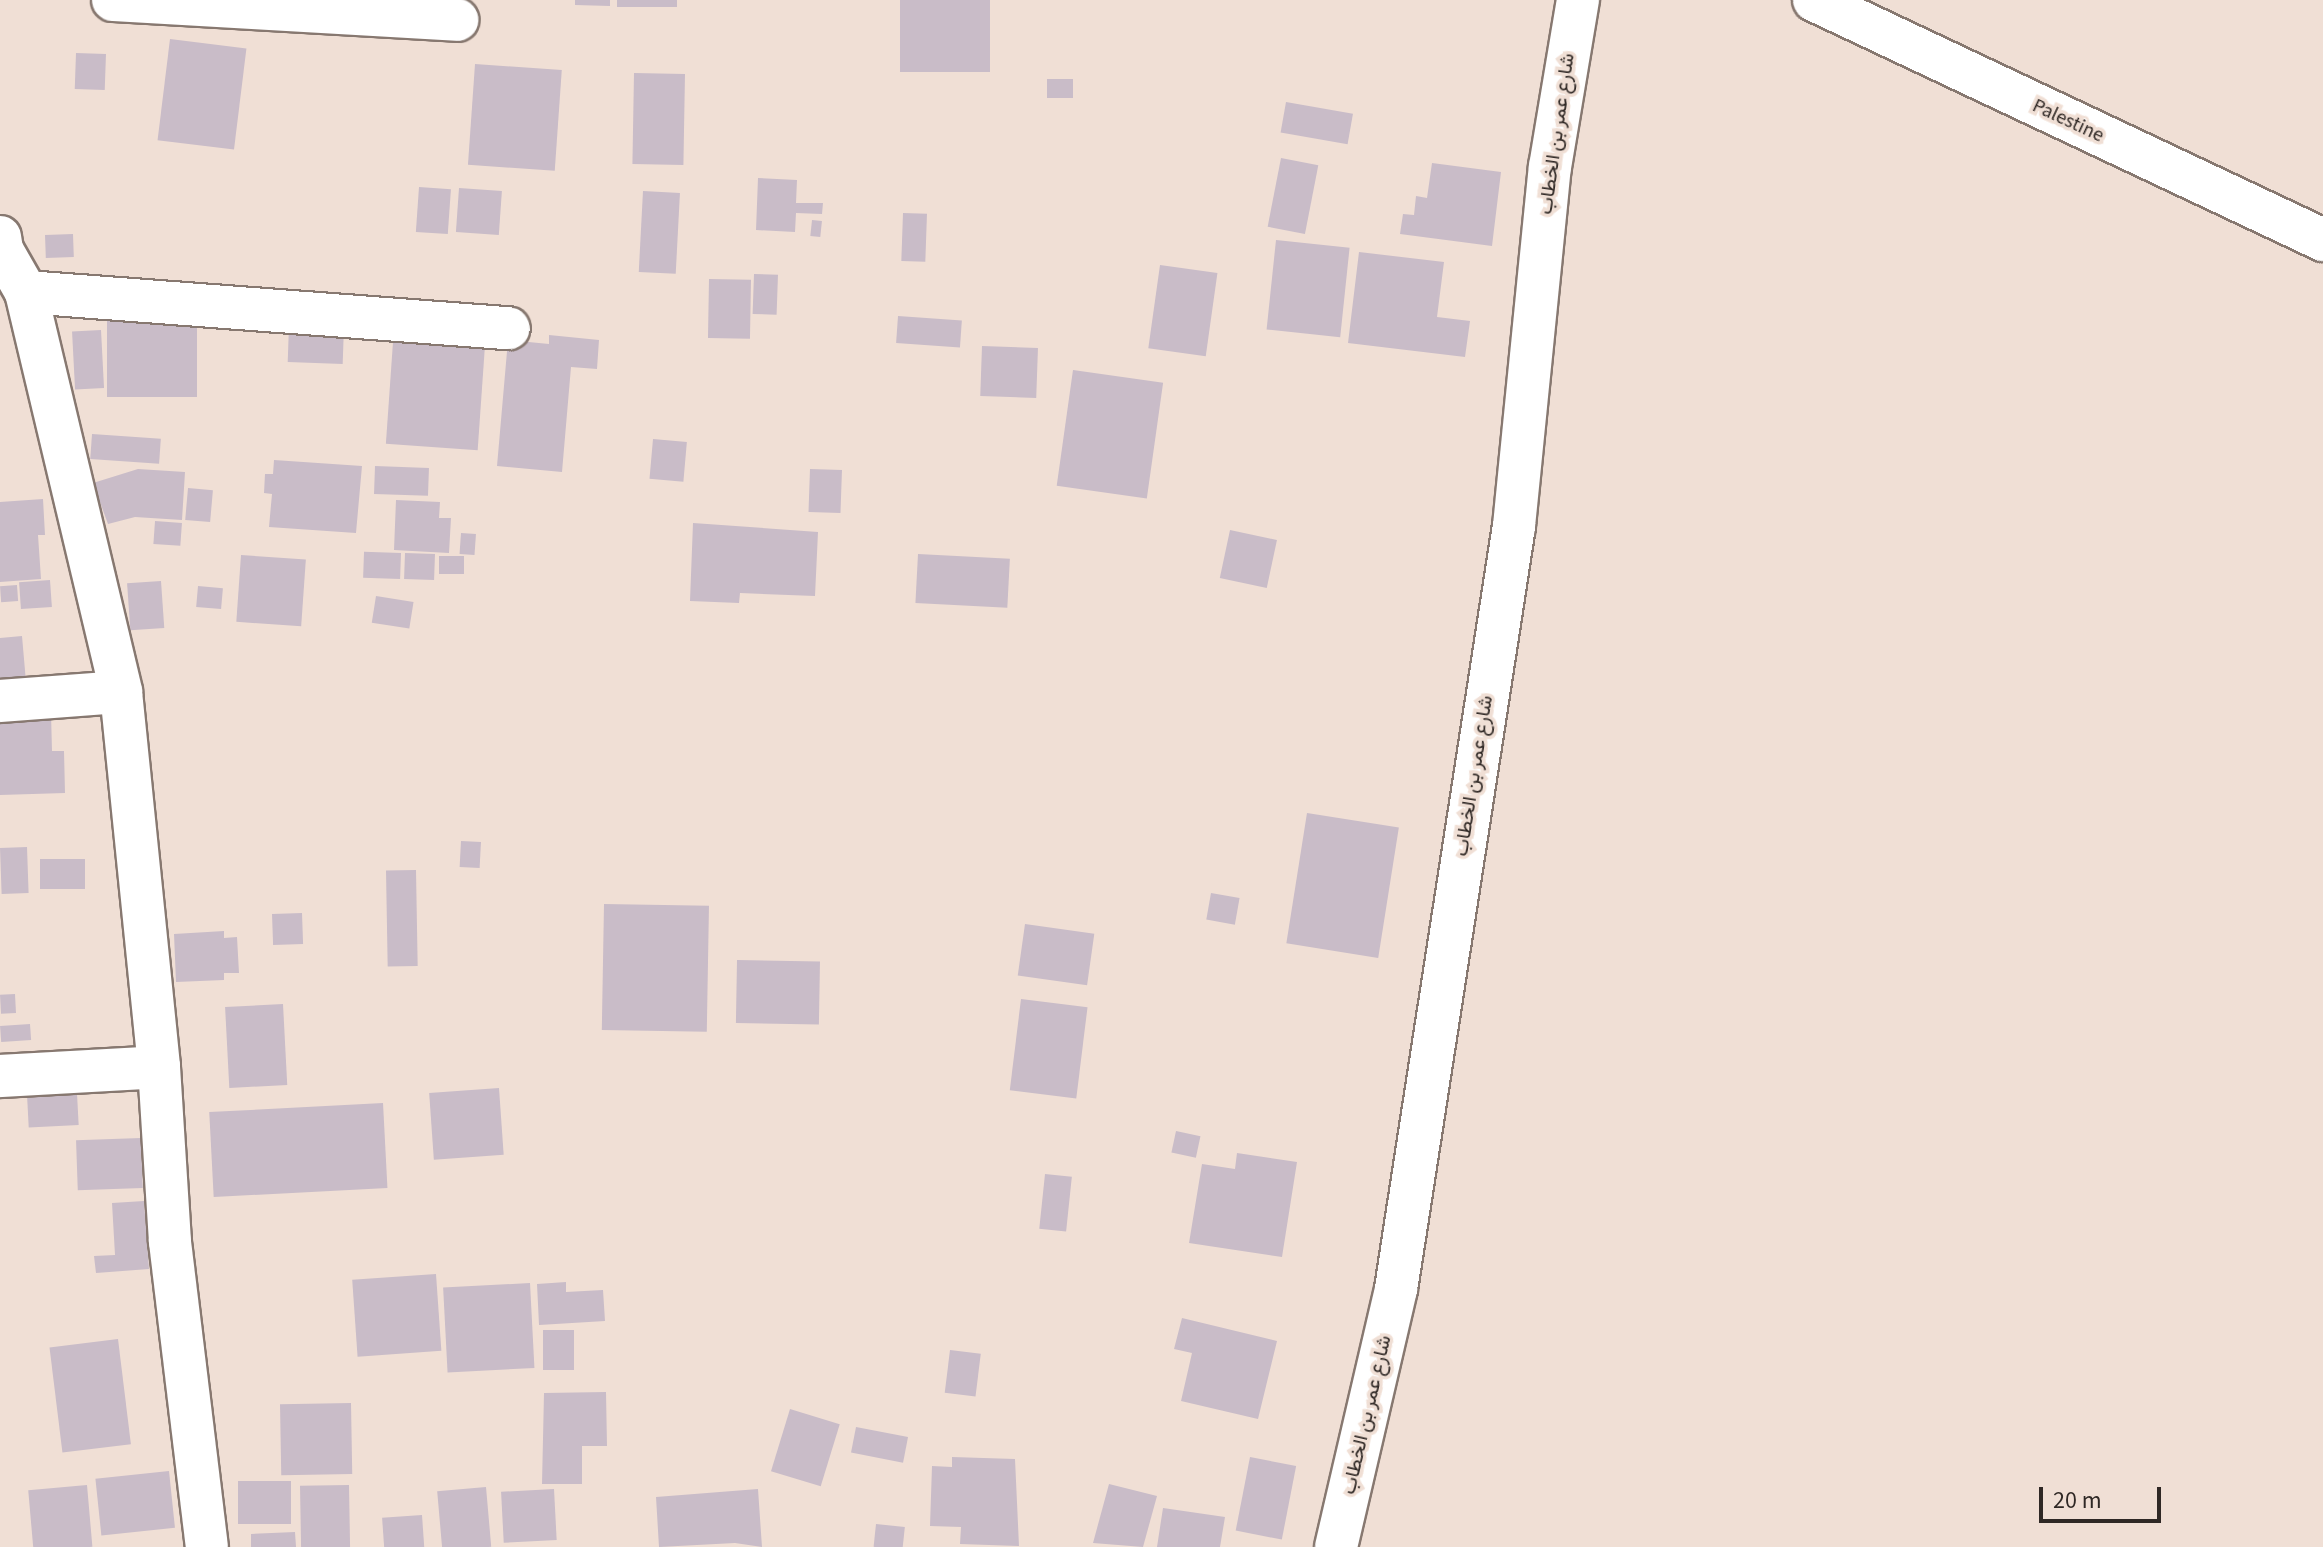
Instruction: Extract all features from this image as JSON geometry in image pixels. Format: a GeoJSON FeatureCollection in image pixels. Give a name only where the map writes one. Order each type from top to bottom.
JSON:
{"type":"FeatureCollection","features":[{"type":"Feature","properties":{"kind":"street"},"geometry":{"type":"LineString","coordinates":[[113,0],[457,20]]}},
{"type":"Feature","properties":{"kind":"street","name":"شارع عمر بن الخطاب"},"geometry":{"type":"LineString","coordinates":[[1336,1547],[1396,1289],[1514,526],[1550,167],[1578,0]]}},
{"type":"Feature","properties":{"kind":"street","name":"Palestine"},"geometry":{"type":"LineString","coordinates":[[1814,0],[2323,240]]}},
{"type":"Feature","properties":{"kind":"street"},"geometry":{"type":"LineString","coordinates":[[1,246],[26,292],[121,692],[159,1067],[170,1242],[207,1547]]}},
{"type":"Feature","properties":{"kind":"street"},"geometry":{"type":"LineString","coordinates":[[26,292],[509,328]]}},
{"type":"Feature","properties":{"kind":"street"},"geometry":{"type":"LineString","coordinates":[[0,701],[121,692]]}},
{"type":"Feature","properties":{"kind":"street"},"geometry":{"type":"LineString","coordinates":[[0,1076],[159,1067]]}},
{"type":"Feature","properties":{"kind":"building"},"geometry":{"type":"Polygon","coordinates":[[[575,0],[610,0],[610,6],[575,5],[575,0]]]}},
{"type":"Feature","properties":{"kind":"building"},"geometry":{"type":"Polygon","coordinates":[[[617,0],[677,0],[677,7],[617,7],[617,0]]]}},
{"type":"Feature","properties":{"kind":"building"},"geometry":{"type":"Polygon","coordinates":[[[900,0],[990,0],[990,72],[900,72],[900,0]]]}},
{"type":"Feature","properties":{"kind":"building"},"geometry":{"type":"Polygon","coordinates":[[[170,39],[246,48],[234,150],[158,140],[170,39]]]}},
{"type":"Feature","properties":{"kind":"building"},"geometry":{"type":"Polygon","coordinates":[[[76,53],[106,54],[105,90],[75,89],[76,53]]]}},
{"type":"Feature","properties":{"kind":"building"},"geometry":{"type":"Polygon","coordinates":[[[475,64],[562,70],[555,171],[468,165],[475,64]]]}},
{"type":"Feature","properties":{"kind":"building"},"geometry":{"type":"Polygon","coordinates":[[[634,73],[685,74],[683,165],[632,164],[634,73]]]}},
{"type":"Feature","properties":{"kind":"building"},"geometry":{"type":"Polygon","coordinates":[[[1047,79],[1073,79],[1073,98],[1047,98],[1047,79]]]}},
{"type":"Feature","properties":{"kind":"building"},"geometry":{"type":"Polygon","coordinates":[[[1286,102],[1353,114],[1348,144],[1281,133],[1286,102]]]}},
{"type":"Feature","properties":{"kind":"building"},"geometry":{"type":"Polygon","coordinates":[[[1281,158],[1318,165],[1305,234],[1268,227],[1281,158]]]}},
{"type":"Feature","properties":{"kind":"building"},"geometry":{"type":"Polygon","coordinates":[[[1432,163],[1501,172],[1492,246],[1400,234],[1403,214],[1414,215],[1416,196],[1427,198],[1432,163]]]}},
{"type":"Feature","properties":{"kind":"building"},"geometry":{"type":"Polygon","coordinates":[[[758,178],[797,180],[796,203],[823,203],[822,214],[796,213],[795,232],[756,230],[758,178]]]}},
{"type":"Feature","properties":{"kind":"building"},"geometry":{"type":"Polygon","coordinates":[[[419,187],[451,189],[448,234],[416,232],[419,187]]]}},
{"type":"Feature","properties":{"kind":"building"},"geometry":{"type":"Polygon","coordinates":[[[459,188],[502,191],[499,235],[456,232],[459,188]]]}},
{"type":"Feature","properties":{"kind":"building"},"geometry":{"type":"Polygon","coordinates":[[[643,191],[680,193],[676,274],[639,272],[643,191]]]}},
{"type":"Feature","properties":{"kind":"building"},"geometry":{"type":"Polygon","coordinates":[[[903,213],[927,214],[925,262],[901,261],[903,213]]]}},
{"type":"Feature","properties":{"kind":"building"},"geometry":{"type":"Polygon","coordinates":[[[812,220],[822,221],[820,237],[810,236],[812,220]]]}},
{"type":"Feature","properties":{"kind":"building"},"geometry":{"type":"Polygon","coordinates":[[[73,234],[74,257],[46,258],[45,235],[73,234]]]}},
{"type":"Feature","properties":{"kind":"building"},"geometry":{"type":"Polygon","coordinates":[[[1276,240],[1350,248],[1340,337],[1267,330],[1276,240]]]}},
{"type":"Feature","properties":{"kind":"building"},"geometry":{"type":"Polygon","coordinates":[[[1359,252],[1444,262],[1437,317],[1470,321],[1465,357],[1348,343],[1359,252]]]}},
{"type":"Feature","properties":{"kind":"building"},"geometry":{"type":"Polygon","coordinates":[[[1160,265],[1217,273],[1206,356],[1148,348],[1160,265]]]}},
{"type":"Feature","properties":{"kind":"building"},"geometry":{"type":"Polygon","coordinates":[[[754,274],[778,275],[777,315],[753,314],[754,274]]]}},
{"type":"Feature","properties":{"kind":"building"},"geometry":{"type":"Polygon","coordinates":[[[709,279],[751,280],[750,339],[708,338],[709,279]]]}},
{"type":"Feature","properties":{"kind":"building"},"geometry":{"type":"Polygon","coordinates":[[[898,316],[962,320],[960,347],[896,343],[898,316]]]}},
{"type":"Feature","properties":{"kind":"building"},"geometry":{"type":"Polygon","coordinates":[[[107,319],[197,319],[197,397],[107,397],[107,319]]]}},
{"type":"Feature","properties":{"kind":"building"},"geometry":{"type":"Polygon","coordinates":[[[289,325],[344,327],[343,364],[288,362],[289,325]]]}},
{"type":"Feature","properties":{"kind":"building"},"geometry":{"type":"Polygon","coordinates":[[[101,330],[104,388],[75,389],[72,332],[101,330]]]}},
{"type":"Feature","properties":{"kind":"building"},"geometry":{"type":"Polygon","coordinates":[[[549,335],[599,340],[597,369],[571,367],[562,472],[497,466],[508,340],[549,344],[549,335]]]}},
{"type":"Feature","properties":{"kind":"building"},"geometry":{"type":"Polygon","coordinates":[[[393,342],[485,348],[478,450],[386,444],[393,342]]]}},
{"type":"Feature","properties":{"kind":"building"},"geometry":{"type":"Polygon","coordinates":[[[982,346],[1038,348],[1036,398],[980,396],[982,346]]]}},
{"type":"Feature","properties":{"kind":"building"},"geometry":{"type":"Polygon","coordinates":[[[1073,370],[1163,383],[1147,499],[1057,486],[1073,370]]]}},
{"type":"Feature","properties":{"kind":"building"},"geometry":{"type":"Polygon","coordinates":[[[92,434],[161,439],[159,464],[90,459],[92,434]]]}},
{"type":"Feature","properties":{"kind":"building"},"geometry":{"type":"Polygon","coordinates":[[[653,439],[687,442],[683,482],[650,479],[653,439]]]}},
{"type":"Feature","properties":{"kind":"building"},"geometry":{"type":"Polygon","coordinates":[[[274,460],[362,466],[356,533],[269,527],[272,494],[264,493],[265,474],[273,474],[274,460]]]}},
{"type":"Feature","properties":{"kind":"building"},"geometry":{"type":"Polygon","coordinates":[[[375,466],[429,468],[428,496],[374,494],[375,466]]]}},
{"type":"Feature","properties":{"kind":"building"},"geometry":{"type":"Polygon","coordinates":[[[138,469],[185,472],[182,520],[135,517],[108,524],[93,483],[138,469]]]}},
{"type":"Feature","properties":{"kind":"building"},"geometry":{"type":"Polygon","coordinates":[[[810,469],[842,470],[840,513],[808,512],[810,469]]]}},
{"type":"Feature","properties":{"kind":"building"},"geometry":{"type":"Polygon","coordinates":[[[188,488],[213,490],[210,522],[185,520],[188,488]]]}},
{"type":"Feature","properties":{"kind":"building"},"geometry":{"type":"Polygon","coordinates":[[[43,499],[45,535],[38,535],[41,579],[0,582],[0,502],[43,499]]]}},
{"type":"Feature","properties":{"kind":"building"},"geometry":{"type":"Polygon","coordinates":[[[396,500],[440,502],[439,518],[451,518],[449,553],[394,550],[396,500]]]}},
{"type":"Feature","properties":{"kind":"building"},"geometry":{"type":"Polygon","coordinates":[[[155,521],[182,523],[180,546],[153,544],[155,521]]]}},
{"type":"Feature","properties":{"kind":"building"},"geometry":{"type":"Polygon","coordinates":[[[693,523],[818,532],[815,596],[740,593],[739,603],[690,601],[693,523]]]}},
{"type":"Feature","properties":{"kind":"building"},"geometry":{"type":"Polygon","coordinates":[[[1230,530],[1277,540],[1267,588],[1220,578],[1230,530]]]}},
{"type":"Feature","properties":{"kind":"building"},"geometry":{"type":"Polygon","coordinates":[[[461,533],[476,534],[474,555],[460,554],[461,533]]]}},
{"type":"Feature","properties":{"kind":"building"},"geometry":{"type":"Polygon","coordinates":[[[364,552],[401,553],[400,579],[363,578],[364,552]]]}},
{"type":"Feature","properties":{"kind":"building"},"geometry":{"type":"Polygon","coordinates":[[[405,553],[435,554],[434,580],[404,579],[405,553]]]}},
{"type":"Feature","properties":{"kind":"building"},"geometry":{"type":"Polygon","coordinates":[[[918,554],[1010,559],[1007,608],[915,603],[918,554]]]}},
{"type":"Feature","properties":{"kind":"building"},"geometry":{"type":"Polygon","coordinates":[[[241,555],[306,560],[301,626],[236,622],[241,555]]]}},
{"type":"Feature","properties":{"kind":"building"},"geometry":{"type":"Polygon","coordinates":[[[439,556],[464,556],[464,574],[439,574],[439,556]]]}},
{"type":"Feature","properties":{"kind":"building"},"geometry":{"type":"Polygon","coordinates":[[[50,580],[52,607],[21,609],[19,582],[50,580]]]}},
{"type":"Feature","properties":{"kind":"building"},"geometry":{"type":"Polygon","coordinates":[[[161,581],[164,628],[130,630],[127,583],[161,581]]]}},
{"type":"Feature","properties":{"kind":"building"},"geometry":{"type":"Polygon","coordinates":[[[17,585],[18,601],[1,602],[0,586],[17,585]]]}},
{"type":"Feature","properties":{"kind":"building"},"geometry":{"type":"Polygon","coordinates":[[[198,586],[223,588],[221,609],[196,607],[198,586]]]}},
{"type":"Feature","properties":{"kind":"building"},"geometry":{"type":"Polygon","coordinates":[[[376,596],[414,602],[409,629],[372,623],[376,596]]]}},
{"type":"Feature","properties":{"kind":"building"},"geometry":{"type":"Polygon","coordinates":[[[22,636],[26,682],[0,685],[0,638],[22,636]]]}},
{"type":"Feature","properties":{"kind":"building"},"geometry":{"type":"Polygon","coordinates":[[[51,713],[52,751],[64,751],[65,793],[0,795],[0,714],[51,713]]]}},
{"type":"Feature","properties":{"kind":"building"},"geometry":{"type":"Polygon","coordinates":[[[1307,813],[1399,828],[1378,958],[1286,943],[1307,813]]]}},
{"type":"Feature","properties":{"kind":"building"},"geometry":{"type":"Polygon","coordinates":[[[461,841],[481,842],[480,868],[460,867],[461,841]]]}},
{"type":"Feature","properties":{"kind":"building"},"geometry":{"type":"Polygon","coordinates":[[[27,847],[29,893],[2,894],[0,848],[27,847]]]}},
{"type":"Feature","properties":{"kind":"building"},"geometry":{"type":"Polygon","coordinates":[[[40,859],[85,859],[85,889],[40,889],[40,859]]]}},
{"type":"Feature","properties":{"kind":"building"},"geometry":{"type":"Polygon","coordinates":[[[416,870],[418,966],[388,967],[386,871],[416,870]]]}},
{"type":"Feature","properties":{"kind":"building"},"geometry":{"type":"Polygon","coordinates":[[[1211,893],[1240,898],[1235,925],[1206,920],[1211,893]]]}},
{"type":"Feature","properties":{"kind":"building"},"geometry":{"type":"Polygon","coordinates":[[[604,904],[709,906],[707,1032],[602,1030],[604,904]]]}},
{"type":"Feature","properties":{"kind":"building"},"geometry":{"type":"Polygon","coordinates":[[[302,913],[303,944],[273,945],[272,914],[302,913]]]}},
{"type":"Feature","properties":{"kind":"building"},"geometry":{"type":"Polygon","coordinates":[[[1025,924],[1094,934],[1087,985],[1018,975],[1025,924]]]}},
{"type":"Feature","properties":{"kind":"building"},"geometry":{"type":"Polygon","coordinates":[[[224,931],[224,938],[237,937],[239,973],[224,973],[224,980],[176,982],[174,934],[224,931]]]}},
{"type":"Feature","properties":{"kind":"building"},"geometry":{"type":"Polygon","coordinates":[[[737,960],[820,961],[819,1024],[736,1023],[737,960]]]}},
{"type":"Feature","properties":{"kind":"building"},"geometry":{"type":"Polygon","coordinates":[[[15,994],[16,1013],[1,1014],[0,995],[15,994]]]}},
{"type":"Feature","properties":{"kind":"building"},"geometry":{"type":"Polygon","coordinates":[[[1021,999],[1088,1007],[1076,1098],[1010,1090],[1021,999]]]}},
{"type":"Feature","properties":{"kind":"building"},"geometry":{"type":"Polygon","coordinates":[[[283,1004],[287,1085],[229,1088],[225,1007],[283,1004]]]}},
{"type":"Feature","properties":{"kind":"building"},"geometry":{"type":"Polygon","coordinates":[[[30,1024],[31,1040],[1,1042],[0,1026],[30,1024]]]}},
{"type":"Feature","properties":{"kind":"building"},"geometry":{"type":"Polygon","coordinates":[[[76,1074],[79,1125],[29,1128],[26,1077],[76,1074]]]}},
{"type":"Feature","properties":{"kind":"building"},"geometry":{"type":"Polygon","coordinates":[[[499,1088],[504,1155],[434,1160],[429,1093],[499,1088]]]}},
{"type":"Feature","properties":{"kind":"building"},"geometry":{"type":"Polygon","coordinates":[[[383,1103],[387,1188],[214,1197],[209,1112],[383,1103]]]}},
{"type":"Feature","properties":{"kind":"building"},"geometry":{"type":"Polygon","coordinates":[[[1176,1131],[1200,1136],[1196,1158],[1171,1153],[1176,1131]]]}},
{"type":"Feature","properties":{"kind":"building"},"geometry":{"type":"Polygon","coordinates":[[[141,1138],[143,1188],[78,1190],[76,1140],[141,1138]]]}},
{"type":"Feature","properties":{"kind":"building"},"geometry":{"type":"Polygon","coordinates":[[[1237,1153],[1297,1162],[1282,1257],[1189,1243],[1202,1164],[1235,1169],[1237,1153]]]}},
{"type":"Feature","properties":{"kind":"building"},"geometry":{"type":"Polygon","coordinates":[[[1045,1174],[1072,1177],[1066,1232],[1039,1229],[1045,1174]]]}},
{"type":"Feature","properties":{"kind":"building"},"geometry":{"type":"Polygon","coordinates":[[[144,1201],[149,1269],[96,1273],[94,1256],[115,1255],[112,1203],[144,1201]]]}},
{"type":"Feature","properties":{"kind":"building"},"geometry":{"type":"Polygon","coordinates":[[[436,1274],[441,1351],[358,1357],[352,1280],[436,1274]]]}},
{"type":"Feature","properties":{"kind":"building"},"geometry":{"type":"Polygon","coordinates":[[[566,1282],[566,1292],[603,1290],[605,1321],[539,1325],[537,1284],[566,1282]]]}},
{"type":"Feature","properties":{"kind":"building"},"geometry":{"type":"Polygon","coordinates":[[[530,1283],[534,1368],[448,1372],[443,1288],[530,1283]]]}},
{"type":"Feature","properties":{"kind":"building"},"geometry":{"type":"Polygon","coordinates":[[[1182,1318],[1277,1341],[1258,1419],[1181,1401],[1192,1353],[1174,1349],[1182,1318]]]}},
{"type":"Feature","properties":{"kind":"building"},"geometry":{"type":"Polygon","coordinates":[[[543,1330],[574,1330],[574,1370],[543,1370],[543,1330]]]}},
{"type":"Feature","properties":{"kind":"building"},"geometry":{"type":"Polygon","coordinates":[[[118,1339],[131,1444],[62,1453],[50,1347],[118,1339]]]}},
{"type":"Feature","properties":{"kind":"building"},"geometry":{"type":"Polygon","coordinates":[[[950,1350],[981,1354],[976,1396],[945,1393],[950,1350]]]}},
{"type":"Feature","properties":{"kind":"building"},"geometry":{"type":"Polygon","coordinates":[[[606,1392],[607,1446],[582,1446],[582,1484],[542,1484],[544,1393],[606,1392]]]}},
{"type":"Feature","properties":{"kind":"building"},"geometry":{"type":"Polygon","coordinates":[[[351,1403],[352,1474],[281,1475],[280,1404],[351,1403]]]}},
{"type":"Feature","properties":{"kind":"building"},"geometry":{"type":"Polygon","coordinates":[[[790,1409],[840,1424],[821,1486],[771,1471],[790,1409]]]}},
{"type":"Feature","properties":{"kind":"building"},"geometry":{"type":"Polygon","coordinates":[[[856,1427],[908,1437],[903,1463],[851,1453],[856,1427]]]}},
{"type":"Feature","properties":{"kind":"building"},"geometry":{"type":"Polygon","coordinates":[[[952,1457],[1015,1459],[1019,1546],[960,1544],[961,1527],[930,1526],[932,1466],[952,1467],[952,1457]]]}},
{"type":"Feature","properties":{"kind":"building"},"geometry":{"type":"Polygon","coordinates":[[[1250,1457],[1296,1466],[1282,1540],[1236,1531],[1250,1457]]]}},
{"type":"Feature","properties":{"kind":"building"},"geometry":{"type":"Polygon","coordinates":[[[169,1471],[175,1528],[101,1535],[95,1479],[169,1471]]]}},
{"type":"Feature","properties":{"kind":"building"},"geometry":{"type":"Polygon","coordinates":[[[238,1481],[291,1481],[291,1524],[238,1524],[238,1481]]]}},
{"type":"Feature","properties":{"kind":"building"},"geometry":{"type":"Polygon","coordinates":[[[1109,1484],[1157,1496],[1143,1547],[1093,1543],[1109,1484]]]}},
{"type":"Feature","properties":{"kind":"building"},"geometry":{"type":"Polygon","coordinates":[[[87,1485],[92,1547],[33,1547],[28,1490],[87,1485]]]}},
{"type":"Feature","properties":{"kind":"building"},"geometry":{"type":"Polygon","coordinates":[[[349,1485],[350,1547],[301,1547],[300,1486],[349,1485]]]}},
{"type":"Feature","properties":{"kind":"building"},"geometry":{"type":"Polygon","coordinates":[[[486,1487],[491,1547],[442,1547],[437,1491],[486,1487]]]}},
{"type":"Feature","properties":{"kind":"building"},"geometry":{"type":"Polygon","coordinates":[[[554,1489],[557,1540],[504,1543],[501,1492],[554,1489]]]}},
{"type":"Feature","properties":{"kind":"building"},"geometry":{"type":"Polygon","coordinates":[[[758,1489],[762,1547],[735,1543],[659,1547],[656,1497],[758,1489]]]}},
{"type":"Feature","properties":{"kind":"building"},"geometry":{"type":"Polygon","coordinates":[[[1163,1508],[1225,1517],[1220,1547],[1157,1547],[1163,1508]]]}},
{"type":"Feature","properties":{"kind":"building"},"geometry":{"type":"Polygon","coordinates":[[[422,1515],[424,1547],[384,1547],[382,1518],[422,1515]]]}},
{"type":"Feature","properties":{"kind":"building"},"geometry":{"type":"Polygon","coordinates":[[[876,1524],[905,1527],[903,1547],[874,1547],[876,1524]]]}},
{"type":"Feature","properties":{"kind":"building"},"geometry":{"type":"Polygon","coordinates":[[[295,1532],[296,1547],[251,1547],[251,1534],[295,1532]]]}}]}
